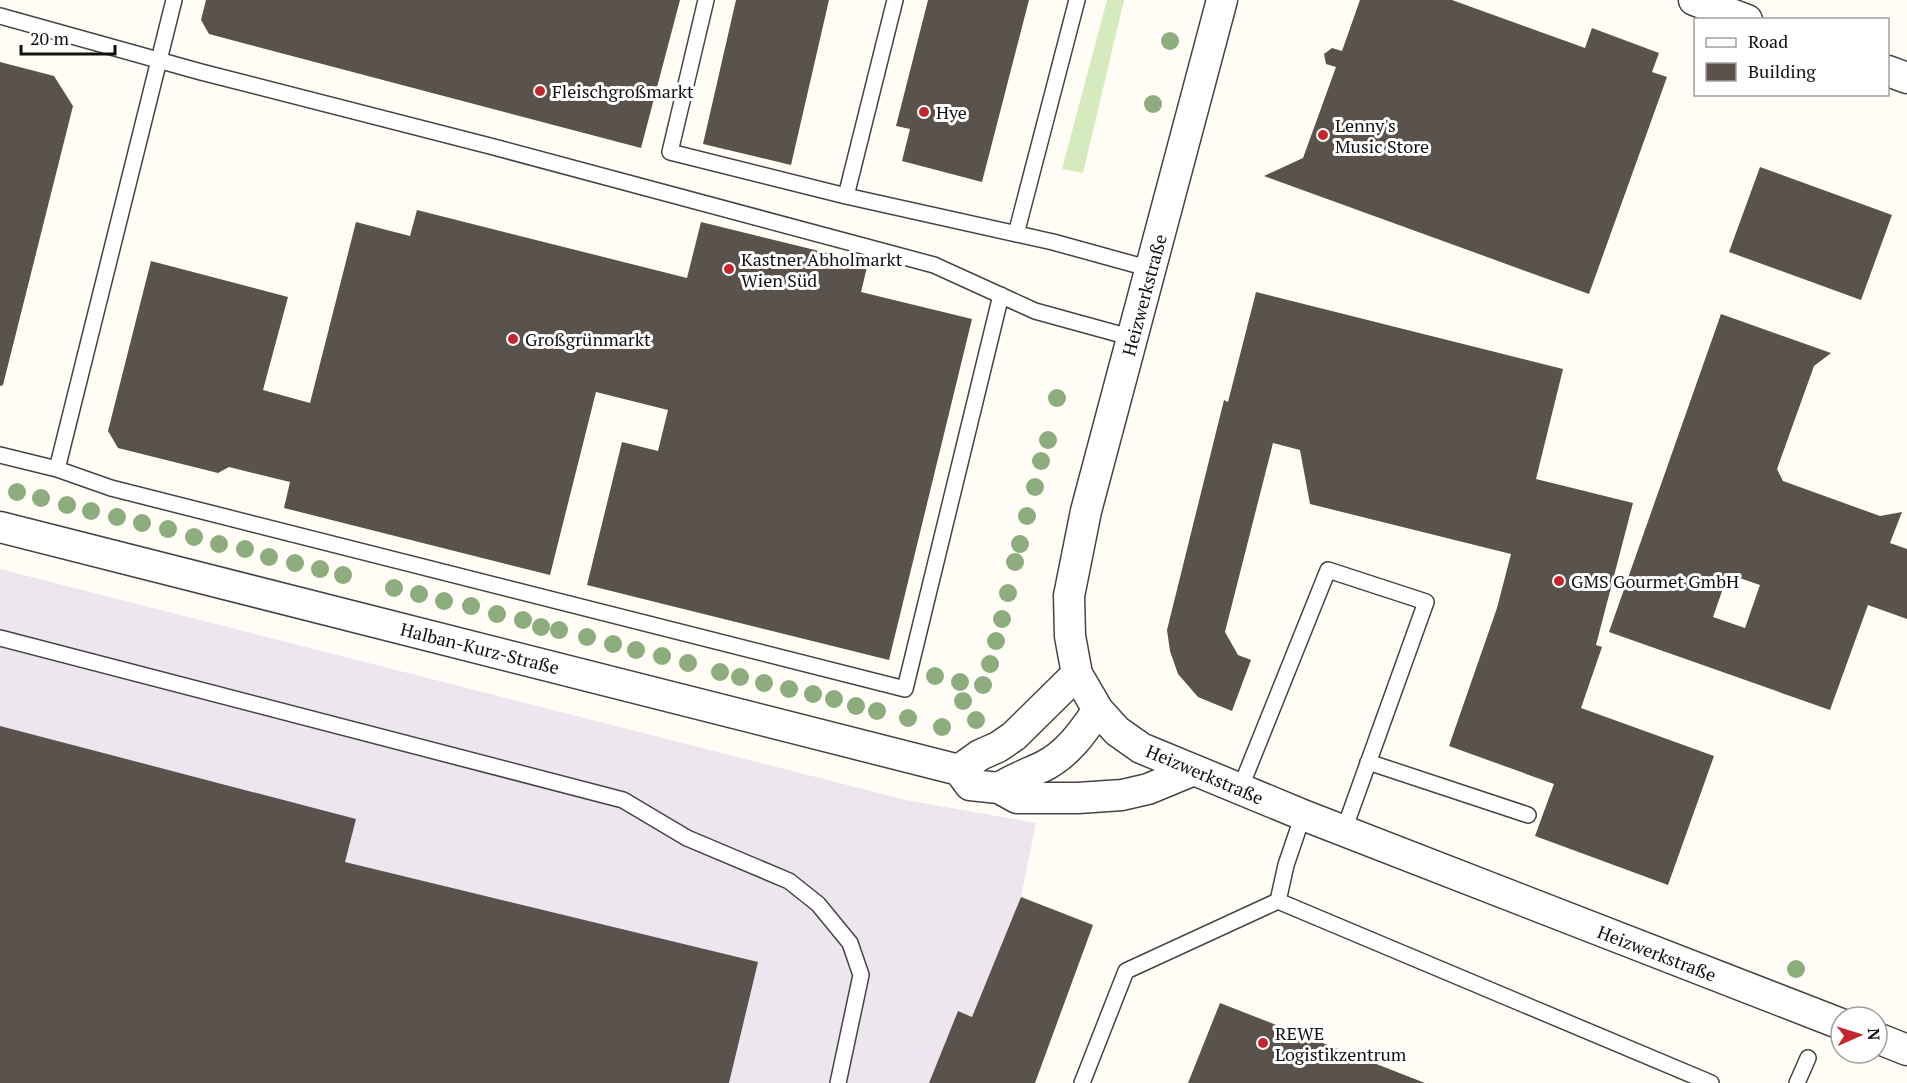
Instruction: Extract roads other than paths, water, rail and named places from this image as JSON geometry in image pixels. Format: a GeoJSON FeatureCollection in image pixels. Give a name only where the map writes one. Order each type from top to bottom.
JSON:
{"type":"FeatureCollection","features":[{"type":"Feature","properties":{"kind":"street","name":"Heizwerkstraße"},"geometry":{"type":"LineString","coordinates":[[1222,0],[1086,511],[1069,596],[1071,636],[1077,674],[1098,710],[1117,731],[1141,748],[1240,789],[1829,1019]]}},
{"type":"Feature","properties":{"kind":"street"},"geometry":{"type":"LineString","coordinates":[[1694,0],[1742,18]]}},
{"type":"Feature","properties":{"kind":"street"},"geometry":{"type":"LineString","coordinates":[[1889,72],[1907,78]]}},
{"type":"Feature","properties":{"kind":"street","name":"Halban-Kurz-Straße"},"geometry":{"type":"LineString","coordinates":[[0,527],[959,770],[970,785],[999,788],[1017,798],[1122,795],[1148,789],[1194,770]]}},
{"type":"Feature","properties":{"kind":"street"},"geometry":{"type":"LineString","coordinates":[[959,770],[1014,736],[1077,674]]}},
{"type":"Feature","properties":{"kind":"street"},"geometry":{"type":"LineString","coordinates":[[999,788],[1015,778],[1044,766],[1066,750],[1084,731],[1098,710]]}},
{"type":"Feature","properties":{"kind":"street"},"geometry":{"type":"LineString","coordinates":[[1889,1043],[1907,1050]]}},
{"type":"Feature","properties":{"kind":"lane"},"geometry":{"type":"LineString","coordinates":[[57,469],[174,0]]}},
{"type":"Feature","properties":{"kind":"lane"},"geometry":{"type":"LineString","coordinates":[[706,0],[669,152],[846,196],[1016,234],[1151,269]]}},
{"type":"Feature","properties":{"kind":"lane"},"geometry":{"type":"LineString","coordinates":[[846,196],[895,0]]}},
{"type":"Feature","properties":{"kind":"lane"},"geometry":{"type":"LineString","coordinates":[[1016,234],[1077,0]]}},
{"type":"Feature","properties":{"kind":"lane"},"geometry":{"type":"LineString","coordinates":[[0,16],[201,72],[490,146],[934,265],[1035,311],[1133,338]]}},
{"type":"Feature","properties":{"kind":"lane"},"geometry":{"type":"LineString","coordinates":[[0,455],[57,469],[111,488],[904,688],[1001,295]]}},
{"type":"Feature","properties":{"kind":"lane"},"geometry":{"type":"LineString","coordinates":[[1240,789],[1328,570],[1426,602],[1344,830]]}},
{"type":"Feature","properties":{"kind":"lane"},"geometry":{"type":"LineString","coordinates":[[0,638],[623,800],[687,838],[789,881],[818,904],[850,943],[861,975],[838,1083]]}},
{"type":"Feature","properties":{"kind":"lane"},"geometry":{"type":"LineString","coordinates":[[1368,762],[1528,815]]}},
{"type":"Feature","properties":{"kind":"lane"},"geometry":{"type":"LineString","coordinates":[[1278,902],[1286,865],[1304,814]]}},
{"type":"Feature","properties":{"kind":"lane"},"geometry":{"type":"LineString","coordinates":[[1082,1083],[1126,971],[1278,902],[1711,1083]]}},
{"type":"Feature","properties":{"kind":"lane"},"geometry":{"type":"LineString","coordinates":[[1797,1083],[1808,1058]]}},
{"type":"Feature","properties":{"kind":"place","name":"Fleischgroßmarkt"},"geometry":{"type":"Point","coordinates":[540,91]}},
{"type":"Feature","properties":{"kind":"place","name":"Hye"},"geometry":{"type":"Point","coordinates":[924,112]}},
{"type":"Feature","properties":{"kind":"place","name":"Lenny's Music Store"},"geometry":{"type":"Point","coordinates":[1323,135]}},
{"type":"Feature","properties":{"kind":"place","name":"Kastner Abholmarkt Wien Süd"},"geometry":{"type":"Point","coordinates":[729,269]}},
{"type":"Feature","properties":{"kind":"place","name":"Großgrünmarkt"},"geometry":{"type":"Point","coordinates":[513,339]}},
{"type":"Feature","properties":{"kind":"place","name":"GMS Gourmet GmbH"},"geometry":{"type":"Point","coordinates":[1559,581]}},
{"type":"Feature","properties":{"kind":"place","name":"REWE Logistikzentrum"},"geometry":{"type":"Point","coordinates":[1263,1043]}}]}
